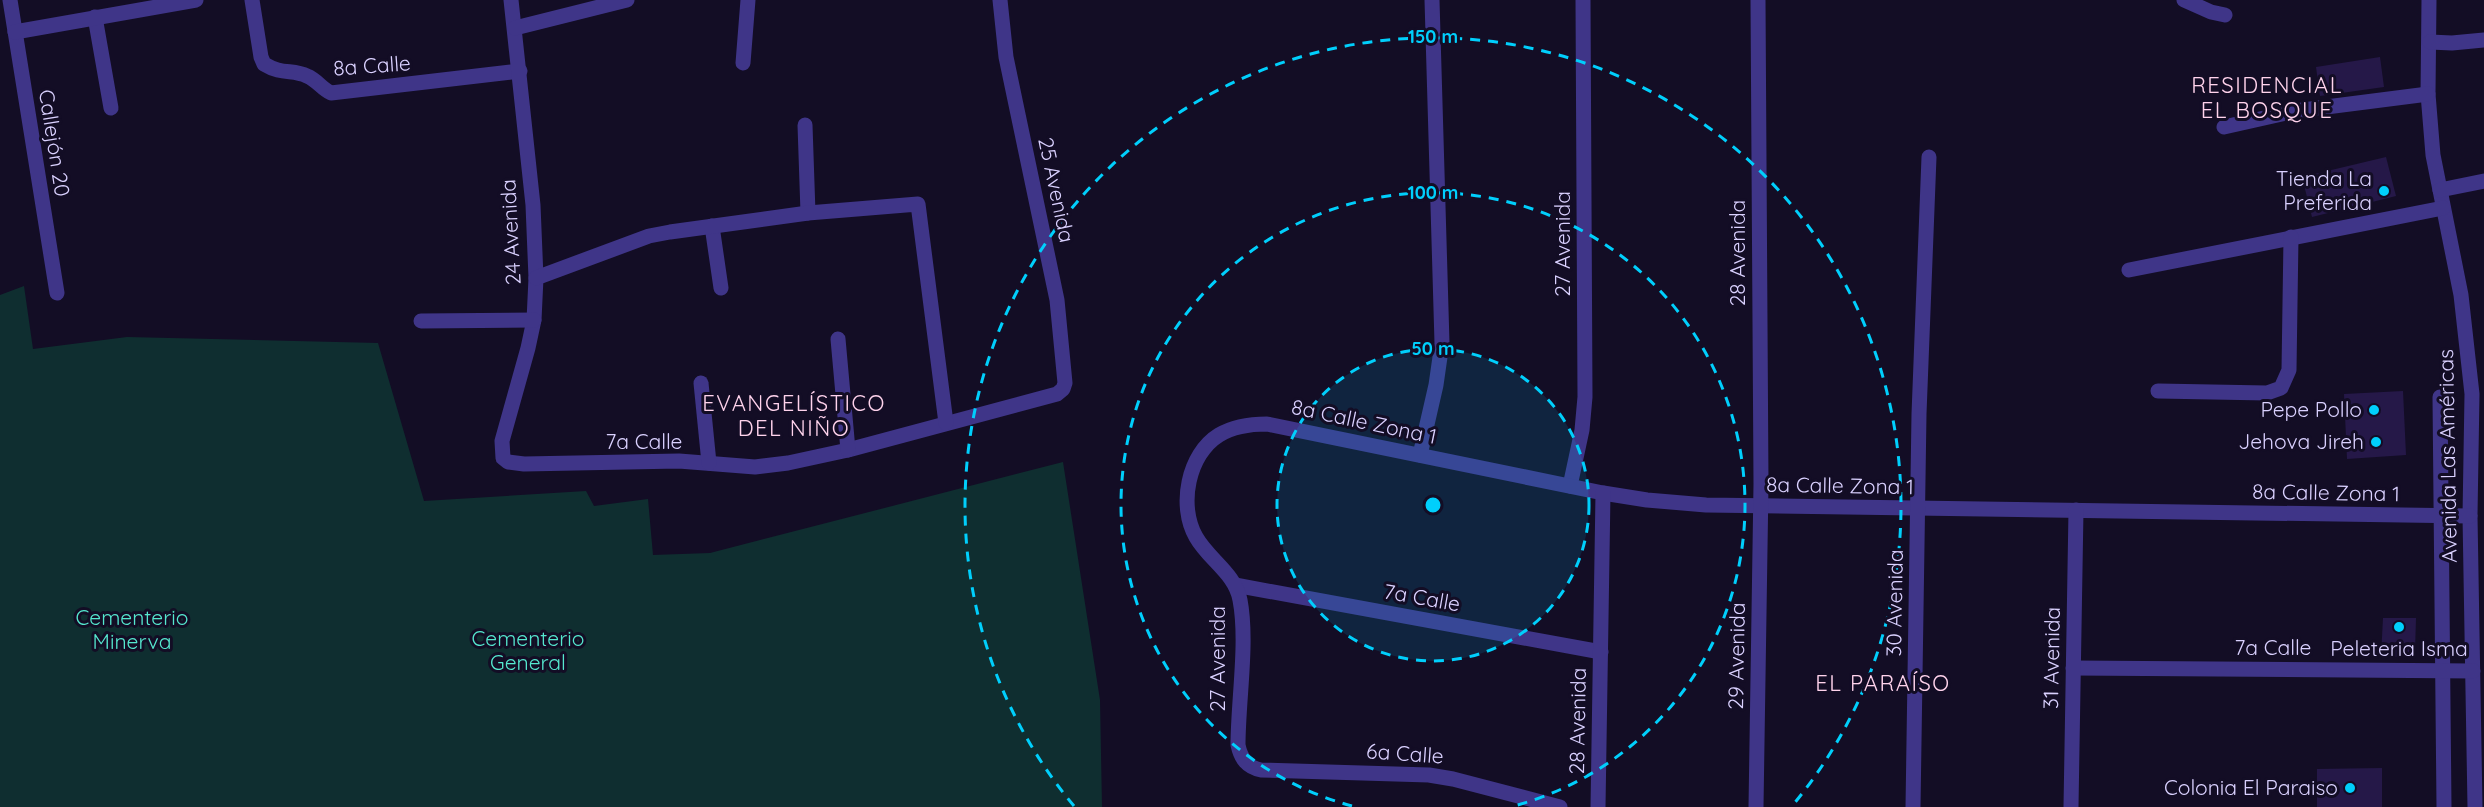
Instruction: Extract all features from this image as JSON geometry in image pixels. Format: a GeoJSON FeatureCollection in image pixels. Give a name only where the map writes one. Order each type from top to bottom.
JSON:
{"type":"FeatureCollection","features":[{"type":"Feature","properties":{"kind":"street","name":"Callejón 20"},"geometry":{"type":"LineString","coordinates":[[10,0],[57,293]]}},
{"type":"Feature","properties":{"kind":"street"},"geometry":{"type":"LineString","coordinates":[[15,32],[196,0]]}},
{"type":"Feature","properties":{"kind":"street","name":"8a Calle"},"geometry":{"type":"LineString","coordinates":[[252,0],[264,64],[282,72],[307,75],[323,90],[331,93],[520,71]]}},
{"type":"Feature","properties":{"kind":"street","name":"24 Avenida"},"geometry":{"type":"LineString","coordinates":[[504,458],[502,441],[534,320],[536,278],[533,205],[511,0]]}},
{"type":"Feature","properties":{"kind":"street"},"geometry":{"type":"LineString","coordinates":[[515,28],[627,0]]}},
{"type":"Feature","properties":{"kind":"street"},"geometry":{"type":"LineString","coordinates":[[743,63],[748,0]]}},
{"type":"Feature","properties":{"kind":"street","name":"25 Avenida"},"geometry":{"type":"LineString","coordinates":[[1000,0],[1006,57],[1057,300],[1065,383],[1063,389]]}},
{"type":"Feature","properties":{"kind":"street"},"geometry":{"type":"LineString","coordinates":[[1420,455],[1436,385],[1442,343],[1432,0]]}},
{"type":"Feature","properties":{"kind":"street","name":"27 Avenida"},"geometry":{"type":"LineString","coordinates":[[1570,486],[1582,430],[1585,397],[1583,0]]}},
{"type":"Feature","properties":{"kind":"street","name":"28 Avenida"},"geometry":{"type":"LineString","coordinates":[[1758,0],[1761,506]]}},
{"type":"Feature","properties":{"kind":"street"},"geometry":{"type":"LineString","coordinates":[[2184,0],[2211,12],[2225,15]]}},
{"type":"Feature","properties":{"kind":"street","name":"Avenida Las Américas"},"geometry":{"type":"LineString","coordinates":[[2429,0],[2428,94],[2433,155],[2478,394],[2470,516],[2473,671],[2479,777],[2475,807]]}},
{"type":"Feature","properties":{"kind":"street"},"geometry":{"type":"LineString","coordinates":[[95,17],[111,108]]}},
{"type":"Feature","properties":{"kind":"street"},"geometry":{"type":"LineString","coordinates":[[2430,42],[2452,43],[2484,40]]}},
{"type":"Feature","properties":{"kind":"street"},"geometry":{"type":"LineString","coordinates":[[2224,128],[2295,111],[2428,94]]}},
{"type":"Feature","properties":{"kind":"street"},"geometry":{"type":"LineString","coordinates":[[805,125],[808,213]]}},
{"type":"Feature","properties":{"kind":"street","name":"30 Avenida"},"geometry":{"type":"LineString","coordinates":[[1913,807],[1919,414],[1929,157]]}},
{"type":"Feature","properties":{"kind":"street"},"geometry":{"type":"LineString","coordinates":[[2440,190],[2484,181]]}},
{"type":"Feature","properties":{"kind":"street"},"geometry":{"type":"LineString","coordinates":[[536,278],[649,236],[808,213],[918,204],[946,423]]}},
{"type":"Feature","properties":{"kind":"street"},"geometry":{"type":"LineString","coordinates":[[2129,270],[2443,208]]}},
{"type":"Feature","properties":{"kind":"street"},"geometry":{"type":"LineString","coordinates":[[712,226],[721,288]]}},
{"type":"Feature","properties":{"kind":"street"},"geometry":{"type":"LineString","coordinates":[[2158,391],[2267,393],[2281,388],[2289,370],[2291,237]]}},
{"type":"Feature","properties":{"kind":"street"},"geometry":{"type":"LineString","coordinates":[[421,321],[534,320]]}},
{"type":"Feature","properties":{"kind":"street"},"geometry":{"type":"LineString","coordinates":[[838,339],[848,450]]}},
{"type":"Feature","properties":{"kind":"street"},"geometry":{"type":"LineString","coordinates":[[701,383],[709,463]]}},
{"type":"Feature","properties":{"kind":"street","name":"7a Calle"},"geometry":{"type":"LineString","coordinates":[[504,458],[508,462],[524,464],[679,461],[755,467],[788,463],[848,450],[1057,393],[1063,389]]}},
{"type":"Feature","properties":{"kind":"street"},"geometry":{"type":"LineString","coordinates":[[2440,397],[2444,807]]}},
{"type":"Feature","properties":{"kind":"street","name":"8a Calle Zona 1"},"geometry":{"type":"LineString","coordinates":[[1219,435],[1249,424],[1267,424],[1603,493],[1647,500],[1706,505],[2470,516]]}},
{"type":"Feature","properties":{"kind":"street","name":"27 Avenida"},"geometry":{"type":"LineString","coordinates":[[1219,435],[1206,446],[1197,460],[1190,479],[1187,501],[1190,522],[1206,550],[1235,585],[1240,601],[1242,630],[1238,745],[1246,763]]}},
{"type":"Feature","properties":{"kind":"street","name":"28 Avenida"},"geometry":{"type":"LineString","coordinates":[[1598,807],[1603,493]]}},
{"type":"Feature","properties":{"kind":"street","name":"29 Avenida"},"geometry":{"type":"LineString","coordinates":[[1756,807],[1761,506]]}},
{"type":"Feature","properties":{"kind":"street","name":"31 Avenida"},"geometry":{"type":"LineString","coordinates":[[2071,807],[2076,510]]}},
{"type":"Feature","properties":{"kind":"street","name":"7a Calle"},"geometry":{"type":"LineString","coordinates":[[1235,585],[1601,652]]}},
{"type":"Feature","properties":{"kind":"street","name":"7a Calle"},"geometry":{"type":"LineString","coordinates":[[2073,668],[2473,671]]}},
{"type":"Feature","properties":{"kind":"street","name":"6a Calle"},"geometry":{"type":"LineString","coordinates":[[1246,763],[1261,770],[1437,776],[1560,807]]}},
{"type":"Feature","properties":{"kind":"green space","name":"Cementerio General"},"geometry":{"type":"Polygon","coordinates":[[[24,286],[33,349],[127,337],[378,343],[424,501],[586,491],[594,506],[648,499],[653,555],[710,553],[1063,462],[1100,700],[1102,807],[0,807],[0,295],[24,286]]]}},
{"type":"Feature","properties":{"kind":"building"},"geometry":{"type":"Polygon","coordinates":[[[2380,57],[2384,87],[2320,96],[2316,67],[2380,57]]]}},
{"type":"Feature","properties":{"kind":"building"},"geometry":{"type":"Polygon","coordinates":[[[2386,157],[2396,196],[2312,217],[2302,177],[2386,157]]]}},
{"type":"Feature","properties":{"kind":"building"},"geometry":{"type":"Polygon","coordinates":[[[2403,391],[2406,455],[2347,459],[2344,394],[2403,391]]]}},
{"type":"Feature","properties":{"kind":"building"},"geometry":{"type":"Polygon","coordinates":[[[2383,618],[2416,618],[2415,651],[2408,657],[2381,656],[2383,618]]]}},
{"type":"Feature","properties":{"kind":"building","name":"Colonia El Paraiso"},"geometry":{"type":"Polygon","coordinates":[[[2382,768],[2382,807],[2317,807],[2317,769],[2382,768]]]}},
{"type":"Feature","properties":{"kind":"place","name":"Tienda La Preferida"},"geometry":{"type":"Point","coordinates":[2384,191]}},
{"type":"Feature","properties":{"kind":"place","name":"Pepe Pollo"},"geometry":{"type":"Point","coordinates":[2374,410]}},
{"type":"Feature","properties":{"kind":"place","name":"Jehova Jireh"},"geometry":{"type":"Point","coordinates":[2376,442]}},
{"type":"Feature","properties":{"kind":"place","name":"Peleteria Isma"},"geometry":{"type":"Point","coordinates":[2399,627]}},
{"type":"Feature","properties":{"kind":"place","name":"Colonia El Paraiso"},"geometry":{"type":"Point","coordinates":[2350,788]}},
{"type":"Feature","properties":{"kind":"district","name":"RESIDENCIAL EL BOSQUE"},"geometry":{"type":"Point","coordinates":[2267,98]}},
{"type":"Feature","properties":{"kind":"district","name":"EVANGELÍSTICO DEL NIÑO"},"geometry":{"type":"Point","coordinates":[794,416]}},
{"type":"Feature","properties":{"kind":"district","name":"EL PARAÍSO"},"geometry":{"type":"Point","coordinates":[1883,683]}},
{"type":"Feature","properties":{"kind":"park label","name":"Cementerio Minerva"},"geometry":{"type":"Point","coordinates":[132,630]}}]}
